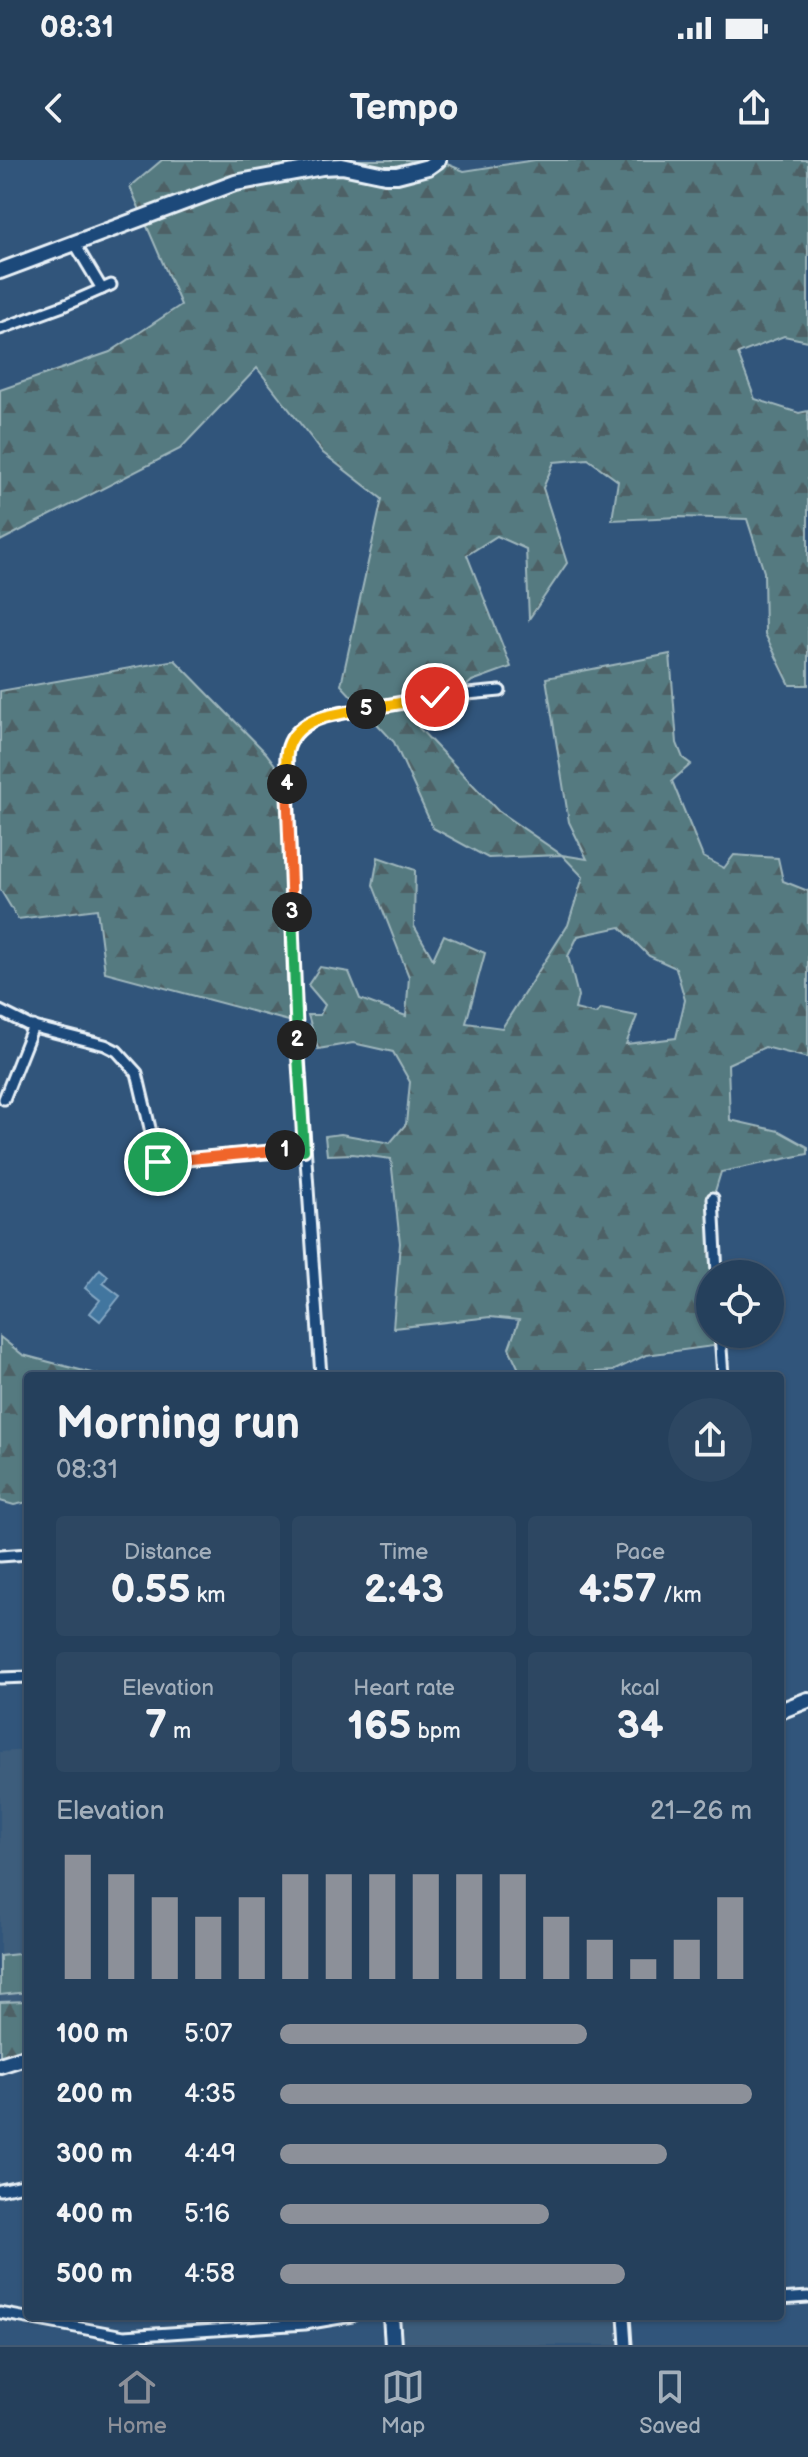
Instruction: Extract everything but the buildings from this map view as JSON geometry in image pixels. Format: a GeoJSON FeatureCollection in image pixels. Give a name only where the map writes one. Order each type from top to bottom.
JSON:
{"type":"FeatureCollection","features":[{"type":"Feature","properties":{"kind":"street"},"geometry":{"type":"LineString","coordinates":[[0,271],[235,183],[342,166],[397,175],[428,167],[438,160]]}},
{"type":"Feature","properties":{"kind":"street"},"geometry":{"type":"LineString","coordinates":[[0,329],[107,287],[75,244]]}},
{"type":"Feature","properties":{"kind":"street"},"geometry":{"type":"LineString","coordinates":[[321,1372],[293,971],[286,759],[290,743],[298,731],[324,716],[435,697],[500,691]]}},
{"type":"Feature","properties":{"kind":"street"},"geometry":{"type":"LineString","coordinates":[[0,1011],[33,1026],[117,1051],[137,1073],[158,1162]]}},
{"type":"Feature","properties":{"kind":"street"},"geometry":{"type":"LineString","coordinates":[[4,1099],[33,1026]]}},
{"type":"Feature","properties":{"kind":"street"},"geometry":{"type":"LineString","coordinates":[[143,1170],[158,1162],[304,1150]]}},
{"type":"Feature","properties":{"kind":"street"},"geometry":{"type":"LineString","coordinates":[[713,1198],[716,1260]]}},
{"type":"Feature","properties":{"kind":"street"},"geometry":{"type":"LineString","coordinates":[[721,1348],[723,1372]]}},
{"type":"Feature","properties":{"kind":"street"},"geometry":{"type":"LineString","coordinates":[[0,1556],[24,1554]]}},
{"type":"Feature","properties":{"kind":"street"},"geometry":{"type":"LineString","coordinates":[[0,1678],[24,1677]]}},
{"type":"Feature","properties":{"kind":"street"},"geometry":{"type":"LineString","coordinates":[[784,1709],[808,1700]]}},
{"type":"Feature","properties":{"kind":"street"},"geometry":{"type":"LineString","coordinates":[[0,2065],[24,2057]]}},
{"type":"Feature","properties":{"kind":"street"},"geometry":{"type":"LineString","coordinates":[[0,2190],[24,2185]]}},
{"type":"Feature","properties":{"kind":"street"},"geometry":{"type":"LineString","coordinates":[[784,2299],[808,2297]]}},
{"type":"Feature","properties":{"kind":"street"},"geometry":{"type":"LineString","coordinates":[[0,2313],[24,2317]]}},
{"type":"Feature","properties":{"kind":"street"},"geometry":{"type":"LineString","coordinates":[[38,2320],[124,2336],[328,2320]]}},
{"type":"Feature","properties":{"kind":"street"},"geometry":{"type":"LineString","coordinates":[[391,2320],[393,2345]]}},
{"type":"Feature","properties":{"kind":"street"},"geometry":{"type":"LineString","coordinates":[[624,2320],[626,2345]]}},
{"type":"Feature","properties":{"kind":"shaded area"},"geometry":{"type":"Polygon","coordinates":[[[100,1269],[108,1276],[103,1283],[120,1296],[100,1321],[90,1313],[100,1300],[85,1288],[100,1269]]]}},
{"type":"Feature","properties":{"kind":"shaded area"},"geometry":{"type":"Polygon","coordinates":[[[24,1750],[24,2001],[0,2002],[0,1752],[24,1750]]]}},
{"type":"Feature","properties":{"kind":"shaded area"},"geometry":{"type":"Polygon","coordinates":[[[391,2320],[624,2320],[626,2345],[393,2345],[391,2320]]]}},
{"type":"Feature","properties":{"kind":"green space"},"geometry":{"type":"Polygon","coordinates":[[[162,160],[437,160],[464,171],[535,160],[808,160],[808,341],[784,336],[738,354],[755,399],[799,413],[808,411],[808,685],[790,685],[765,634],[764,572],[747,519],[679,517],[612,520],[618,481],[588,459],[554,462],[543,488],[567,563],[529,619],[526,549],[497,536],[467,555],[511,667],[472,681],[419,728],[498,811],[562,855],[488,858],[433,828],[394,742],[341,685],[382,499],[323,453],[257,368],[180,449],[0,541],[0,390],[110,352],[181,305],[130,187],[162,160]]]}},
{"type":"Feature","properties":{"kind":"green space"},"geometry":{"type":"Polygon","coordinates":[[[670,654],[677,743],[683,758],[691,764],[672,781],[703,857],[724,868],[734,855],[778,858],[783,881],[808,891],[808,1058],[765,1047],[728,1064],[730,1120],[779,1131],[808,1147],[808,1154],[721,1172],[713,1198],[716,1260],[696,1260],[696,1348],[698,1348],[646,1355],[613,1371],[520,1372],[509,1348],[519,1320],[490,1317],[393,1328],[400,1243],[391,1159],[353,1154],[327,1155],[325,1136],[341,1134],[390,1143],[406,1124],[410,1082],[393,1052],[353,1043],[318,1049],[308,1015],[320,1015],[325,1005],[308,985],[320,967],[349,972],[360,999],[406,1016],[409,977],[373,885],[378,857],[415,870],[414,926],[433,959],[444,935],[485,953],[466,1023],[502,1028],[568,925],[583,877],[562,855],[587,859],[569,822],[546,678],[670,654]],[[620,927],[578,936],[568,956],[578,996],[575,1009],[595,1014],[602,1009],[637,1016],[626,1044],[676,1038],[685,1000],[676,968],[649,956],[620,927]]]}},
{"type":"Feature","properties":{"kind":"green space"},"geometry":{"type":"Polygon","coordinates":[[[175,660],[266,753],[288,782],[296,1023],[105,972],[97,909],[18,919],[0,889],[0,691],[175,660]]]}},
{"type":"Feature","properties":{"kind":"green space"},"geometry":{"type":"Polygon","coordinates":[[[0,1337],[23,1355],[88,1372],[24,1372],[24,1503],[14,1505],[0,1501],[0,1337]]]}},
{"type":"Feature","properties":{"kind":"green space"},"geometry":{"type":"Polygon","coordinates":[[[24,1953],[24,1992],[0,1995],[0,1956],[24,1953]]]}},
{"type":"Feature","properties":{"kind":"green space"},"geometry":{"type":"Polygon","coordinates":[[[24,2001],[24,2057],[0,2065],[0,2002],[24,2001]]]}},
{"type":"Feature","properties":{"kind":"route"},"geometry":{"type":"LineString","coordinates":[[158,1162],[304,1150],[294,986],[287,751],[298,731],[324,716],[435,697]]}}]}
